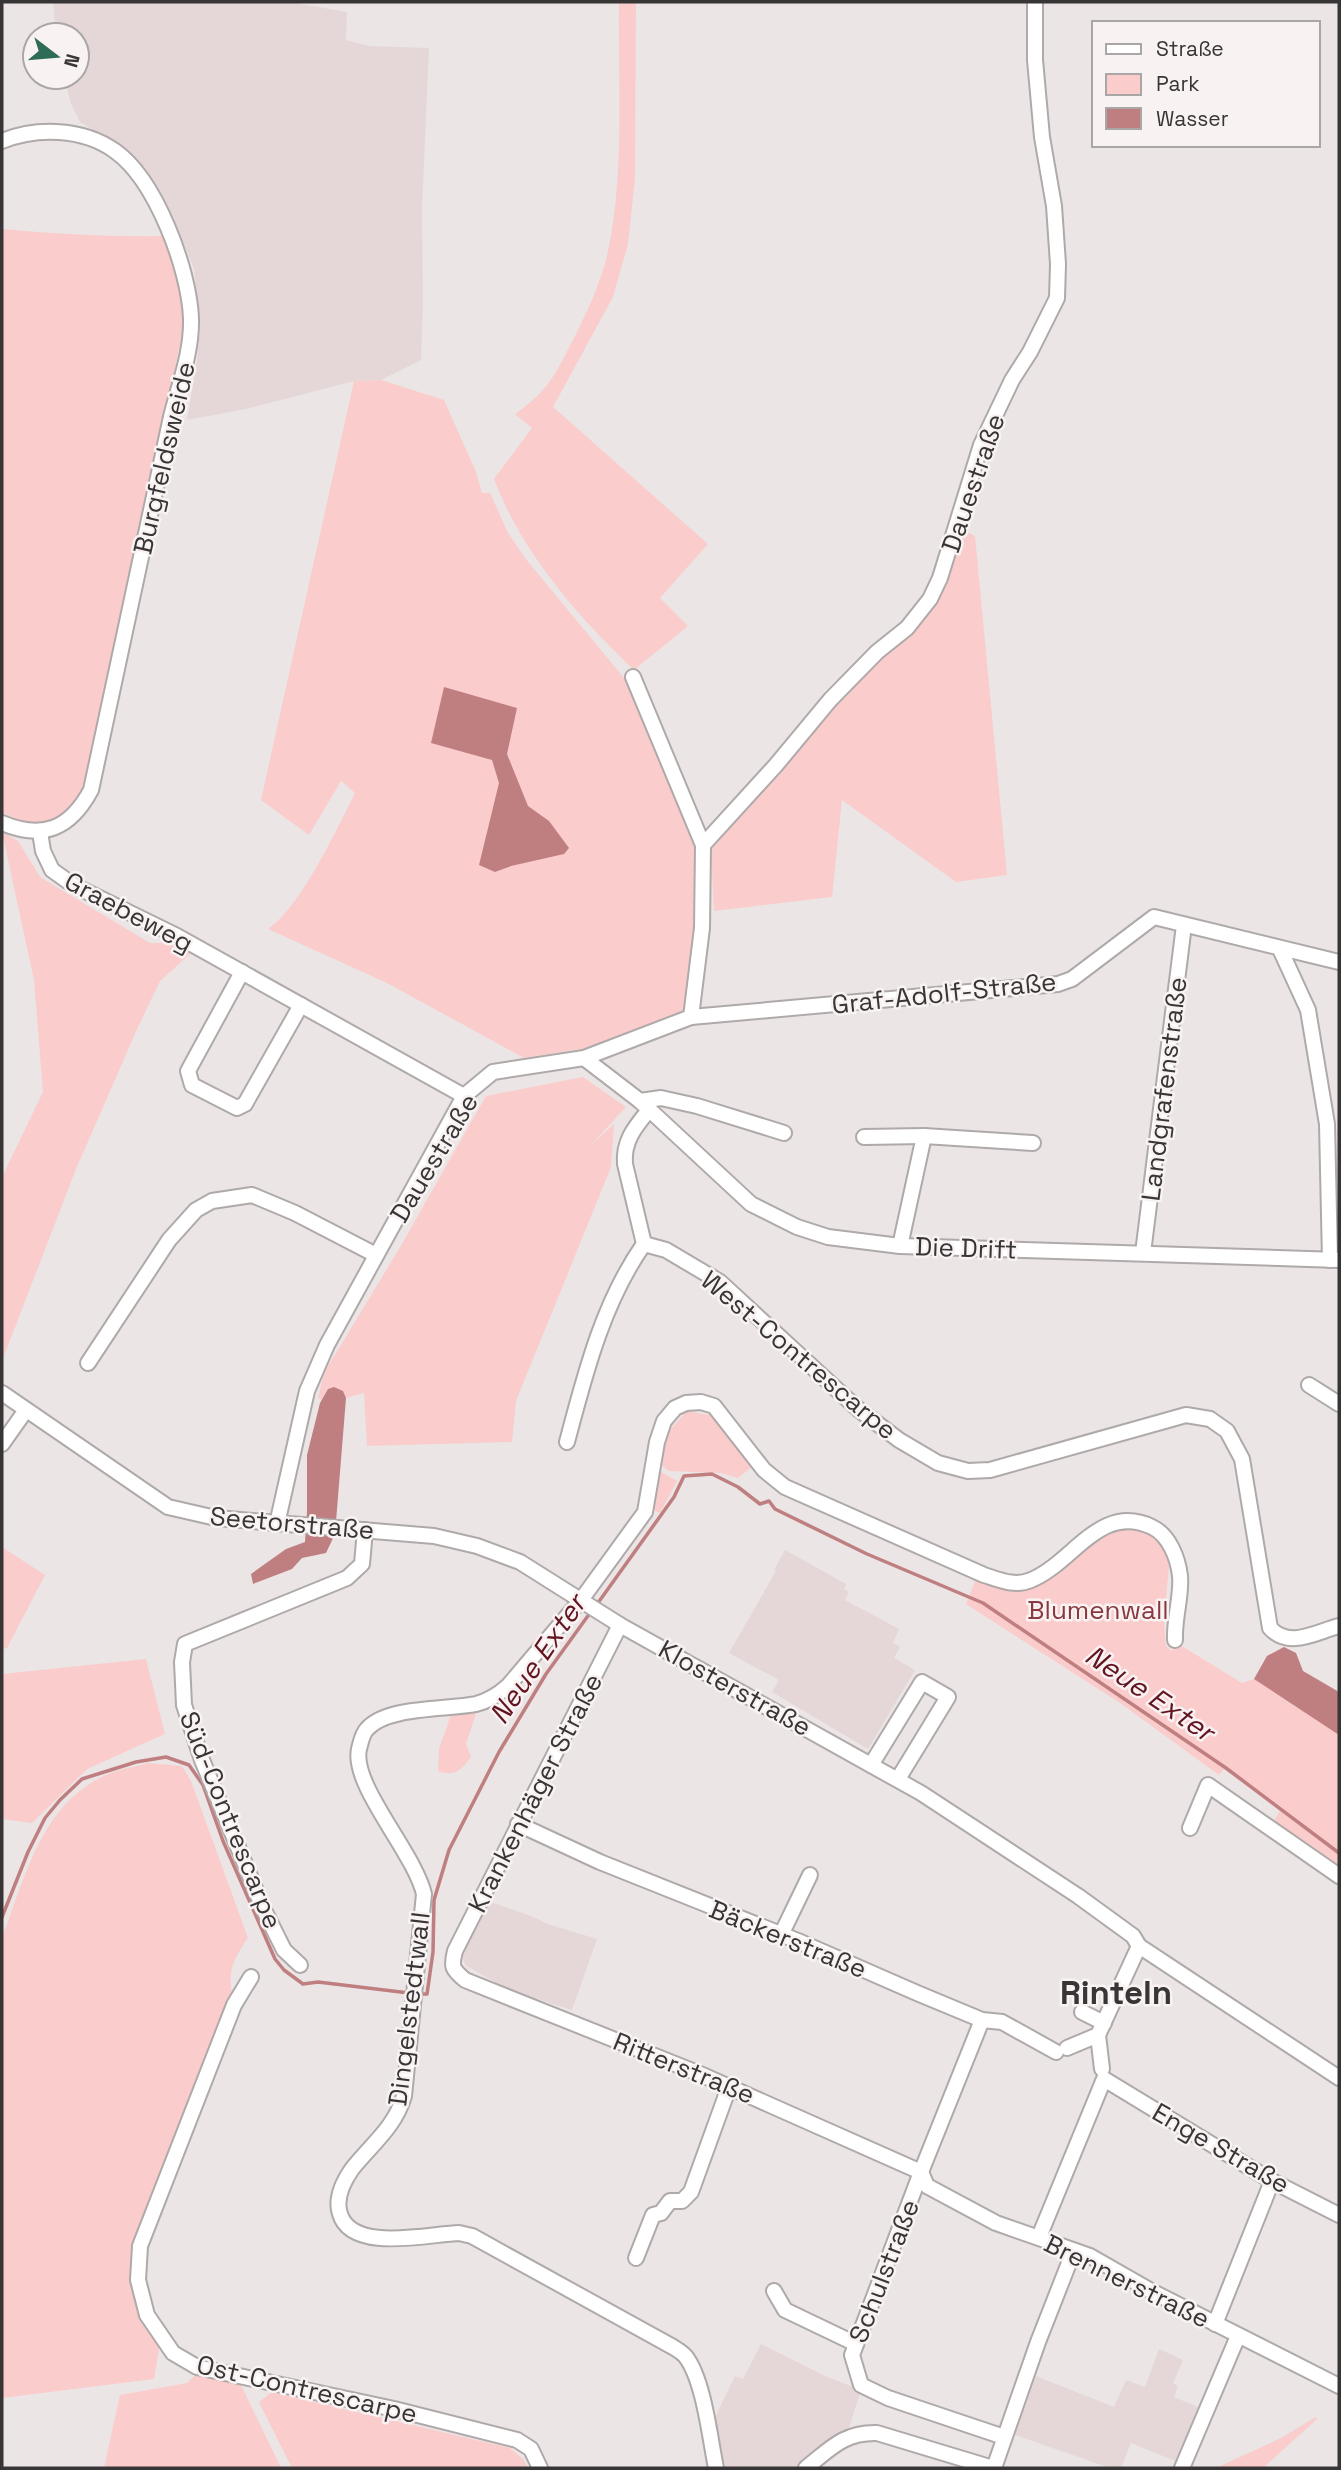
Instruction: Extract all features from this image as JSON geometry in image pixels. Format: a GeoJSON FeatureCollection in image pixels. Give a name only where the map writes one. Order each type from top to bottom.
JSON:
{"type":"FeatureCollection","features":[{"type":"Feature","properties":{"kind":"street","name":"Dauestraße"},"geometry":{"type":"LineString","coordinates":[[703,845],[776,765],[830,700],[877,652],[907,628],[930,599],[940,578],[981,445],[1012,380],[1058,298],[1054,206],[1042,137],[1035,60],[1035,2]]}},
{"type":"Feature","properties":{"kind":"street","name":"Burgfeldsweide"},"geometry":{"type":"LineString","coordinates":[[2,141],[33,133],[58,132],[84,135],[115,151],[149,190],[177,250],[186,278],[191,318],[185,374],[171,418],[91,790],[83,806],[73,816],[58,826],[40,832]]}},
{"type":"Feature","properties":{"kind":"street"},"geometry":{"type":"LineString","coordinates":[[633,677],[703,845],[702,928],[691,1017]]}},
{"type":"Feature","properties":{"kind":"street"},"geometry":{"type":"LineString","coordinates":[[2,823],[30,832],[40,832]]}},
{"type":"Feature","properties":{"kind":"street","name":"Graebeweg"},"geometry":{"type":"LineString","coordinates":[[40,832],[43,850],[52,870],[73,885],[177,936],[464,1096]]}},
{"type":"Feature","properties":{"kind":"street","name":"Graf-Adolf-Straße"},"geometry":{"type":"LineString","coordinates":[[691,1017],[1058,984],[1072,979],[1154,917],[1339,962]]}},
{"type":"Feature","properties":{"kind":"street","name":"Landgrafenstraße"},"geometry":{"type":"LineString","coordinates":[[1143,1254],[1184,925]]}},
{"type":"Feature","properties":{"kind":"street"},"geometry":{"type":"LineString","coordinates":[[1280,949],[1308,1010],[1326,1124],[1335,1260]]}},
{"type":"Feature","properties":{"kind":"street"},"geometry":{"type":"LineString","coordinates":[[242,972],[188,1071],[192,1084],[206,1093],[237,1108],[245,1104],[301,1005]]}},
{"type":"Feature","properties":{"kind":"street","name":"Dauestraße"},"geometry":{"type":"LineString","coordinates":[[283,1524],[307,1391],[327,1345],[464,1096],[492,1072],[584,1058],[691,1017]]}},
{"type":"Feature","properties":{"kind":"street","name":"Die Drift"},"geometry":{"type":"LineString","coordinates":[[584,1058],[644,1105],[751,1204],[797,1227],[828,1237],[900,1246],[1335,1260]]}},
{"type":"Feature","properties":{"kind":"street"},"geometry":{"type":"LineString","coordinates":[[567,1442],[587,1366],[606,1317],[626,1269],[644,1244],[624,1150],[644,1105],[661,1098],[697,1106],[783,1133]]}},
{"type":"Feature","properties":{"kind":"street"},"geometry":{"type":"LineString","coordinates":[[900,1246],[924,1136]]}},
{"type":"Feature","properties":{"kind":"street"},"geometry":{"type":"LineString","coordinates":[[864,1137],[924,1136],[1033,1143]]}},
{"type":"Feature","properties":{"kind":"street"},"geometry":{"type":"LineString","coordinates":[[88,1363],[169,1240],[196,1210],[212,1201],[252,1195],[295,1213],[376,1255]]}},
{"type":"Feature","properties":{"kind":"street","name":"West-Contrescarpe"},"geometry":{"type":"LineString","coordinates":[[644,1244],[666,1250],[720,1282],[858,1409],[899,1440],[938,1464],[968,1471],[990,1470],[1186,1415],[1210,1419],[1227,1431],[1242,1459],[1270,1628],[1280,1637],[1292,1640],[1339,1626]]}},
{"type":"Feature","properties":{"kind":"street"},"geometry":{"type":"LineString","coordinates":[[1309,1385],[1339,1404]]}},
{"type":"Feature","properties":{"kind":"street","name":"Seetorstraße"},"geometry":{"type":"LineString","coordinates":[[2,1393],[168,1507],[216,1518],[434,1536],[477,1546],[520,1562],[590,1606]]}},
{"type":"Feature","properties":{"kind":"street","name":"Dingelstedtwall"},"geometry":{"type":"LineString","coordinates":[[716,2468],[701,2394],[692,2368],[685,2355],[674,2347],[472,2236],[459,2233],[377,2238],[364,2236],[345,2226],[339,2211],[339,2198],[345,2181],[394,2123],[401,2109],[424,1894],[421,1880],[363,1779],[358,1755],[364,1732],[388,1717],[476,1704],[496,1696],[590,1606],[645,1513],[657,1442],[664,1421],[675,1408],[686,1403],[701,1402],[714,1406],[764,1470],[785,1487],[984,1575],[1013,1584],[1029,1581],[1045,1573],[1085,1539],[1110,1524],[1125,1519],[1142,1522],[1160,1531],[1174,1553],[1180,1578],[1174,1621],[1175,1640]]}},
{"type":"Feature","properties":{"kind":"street"},"geometry":{"type":"LineString","coordinates":[[2,1444],[26,1410]]}},
{"type":"Feature","properties":{"kind":"street","name":"Süd-Contrescarpe"},"geometry":{"type":"LineString","coordinates":[[300,1965],[284,1950],[264,1910],[202,1760],[184,1705],[182,1662],[185,1644],[347,1578],[362,1564],[365,1530]]}},
{"type":"Feature","properties":{"kind":"street","name":"Klosterstraße"},"geometry":{"type":"LineString","coordinates":[[590,1606],[898,1779],[984,1832],[1133,1936],[1139,1946],[1339,2078]]}},
{"type":"Feature","properties":{"kind":"street","name":"Krankenhäger Straße"},"geometry":{"type":"LineString","coordinates":[[452,1962],[518,1824],[620,1625]]}},
{"type":"Feature","properties":{"kind":"street"},"geometry":{"type":"LineString","coordinates":[[871,1765],[922,1682],[948,1697],[898,1779]]}},
{"type":"Feature","properties":{"kind":"street"},"geometry":{"type":"LineString","coordinates":[[1190,1828],[1208,1784],[1339,1877]]}},
{"type":"Feature","properties":{"kind":"street","name":"Bäckerstraße"},"geometry":{"type":"LineString","coordinates":[[518,1824],[600,1862],[982,2020],[1002,2022],[1062,2050],[1101,2029]]}},
{"type":"Feature","properties":{"kind":"street"},"geometry":{"type":"LineString","coordinates":[[780,1935],[810,1875]]}},
{"type":"Feature","properties":{"kind":"street"},"geometry":{"type":"LineString","coordinates":[[1039,2237],[1103,2074],[1101,2029],[1139,1946]]}},
{"type":"Feature","properties":{"kind":"street","name":"Ritterstraße"},"geometry":{"type":"LineString","coordinates":[[452,1962],[454,1970],[465,1980],[729,2087],[921,2172]]}},
{"type":"Feature","properties":{"kind":"street","name":"Ost-Contrescarpe"},"geometry":{"type":"LineString","coordinates":[[251,1976],[234,2005],[140,2246],[138,2280],[147,2315],[173,2353],[197,2367],[394,2409],[517,2440],[531,2449],[540,2468]]}},
{"type":"Feature","properties":{"kind":"street"},"geometry":{"type":"LineString","coordinates":[[1082,2012],[1101,2029]]}},
{"type":"Feature","properties":{"kind":"street","name":"Schulstraße"},"geometry":{"type":"LineString","coordinates":[[982,2020],[852,2355],[861,2385],[888,2398],[1004,2437]]}},
{"type":"Feature","properties":{"kind":"street","name":"Enge Straße"},"geometry":{"type":"LineString","coordinates":[[1103,2074],[1272,2181],[1339,2215]]}},
{"type":"Feature","properties":{"kind":"street"},"geometry":{"type":"LineString","coordinates":[[636,2258],[653,2216],[661,2213],[670,2201],[682,2201],[691,2192],[729,2087]]}},
{"type":"Feature","properties":{"kind":"street","name":"Brennerstraße"},"geometry":{"type":"LineString","coordinates":[[921,2172],[927,2186],[996,2223],[1090,2256],[1238,2336],[1339,2386]]}},
{"type":"Feature","properties":{"kind":"street"},"geometry":{"type":"LineString","coordinates":[[1216,2324],[1272,2181]]}},
{"type":"Feature","properties":{"kind":"street"},"geometry":{"type":"LineString","coordinates":[[807,2468],[838,2442],[853,2434],[877,2433],[994,2468],[1038,2342],[1069,2263],[1076,2252]]}},
{"type":"Feature","properties":{"kind":"street"},"geometry":{"type":"LineString","coordinates":[[774,2291],[785,2310],[856,2344]]}},
{"type":"Feature","properties":{"kind":"street"},"geometry":{"type":"LineString","coordinates":[[1182,2468],[1238,2336]]}},
{"type":"Feature","properties":{"kind":"shaded area"},"geometry":{"type":"Polygon","coordinates":[[[53,2],[289,2],[347,12],[346,40],[369,46],[429,48],[422,208],[421,360],[381,380],[354,381],[246,409],[187,420],[200,326],[194,269],[172,214],[154,183],[130,152],[80,122],[71,104],[68,91],[91,91],[91,21],[55,21],[53,2]]]}},
{"type":"Feature","properties":{"kind":"shaded area"},"geometry":{"type":"Polygon","coordinates":[[[785,1550],[846,1584],[844,1589],[849,1592],[845,1600],[899,1629],[893,1643],[900,1647],[894,1658],[915,1670],[868,1749],[772,1692],[779,1680],[729,1653],[776,1571],[774,1570],[785,1550]]]}},
{"type":"Feature","properties":{"kind":"shaded area"},"geometry":{"type":"Polygon","coordinates":[[[485,1900],[597,1939],[572,2010],[509,1990],[465,1965],[462,1954],[485,1900]]]}},
{"type":"Feature","properties":{"kind":"shaded area"},"geometry":{"type":"Polygon","coordinates":[[[761,2344],[825,2376],[861,2390],[848,2431],[839,2435],[800,2468],[720,2468],[711,2426],[735,2376],[743,2379],[761,2344]]]}},
{"type":"Feature","properties":{"kind":"shaded area"},"geometry":{"type":"Polygon","coordinates":[[[1159,2349],[1183,2360],[1173,2383],[1178,2386],[1174,2397],[1198,2407],[1175,2461],[1131,2443],[1121,2468],[1110,2468],[1015,2435],[1036,2376],[1114,2407],[1126,2380],[1145,2387],[1159,2349]]]}},
{"type":"Feature","properties":{"kind":"green space"},"geometry":{"type":"Polygon","coordinates":[[[619,2],[636,2],[635,178],[628,244],[613,297],[553,407],[708,544],[660,598],[688,626],[634,670],[572,606],[536,558],[520,533],[494,479],[532,428],[515,414],[543,390],[555,373],[588,310],[607,256],[613,226],[618,162],[619,2]]]}},
{"type":"Feature","properties":{"kind":"green space"},"geometry":{"type":"Polygon","coordinates":[[[2,229],[83,235],[164,236],[178,276],[184,326],[85,786],[64,812],[42,824],[30,823],[2,813],[2,229]]]}},
{"type":"Feature","properties":{"kind":"green space"},"geometry":{"type":"Polygon","coordinates":[[[381,380],[444,400],[476,472],[482,493],[490,493],[508,533],[525,558],[629,684],[696,843],[695,946],[689,1001],[682,1011],[586,1048],[524,1058],[387,983],[268,929],[293,904],[305,886],[355,793],[341,781],[309,835],[261,800],[354,381],[381,380]]]}},
{"type":"Feature","properties":{"kind":"green space"},"geometry":{"type":"Polygon","coordinates":[[[959,527],[975,536],[1007,875],[956,882],[842,800],[832,897],[714,911],[711,852],[717,840],[859,678],[910,634],[959,527]]]}},
{"type":"Feature","properties":{"kind":"green space"},"geometry":{"type":"Polygon","coordinates":[[[2,832],[18,841],[40,877],[150,943],[169,943],[191,953],[160,981],[138,1027],[76,1169],[2,1361],[2,1177],[43,1092],[34,980],[2,832]]]}},
{"type":"Feature","properties":{"kind":"green space"},"geometry":{"type":"Polygon","coordinates":[[[583,1077],[626,1107],[591,1145],[614,1124],[611,1167],[516,1401],[512,1442],[367,1446],[364,1393],[346,1398],[343,1391],[328,1389],[322,1400],[318,1398],[324,1373],[399,1249],[486,1096],[583,1077]]]}},
{"type":"Feature","properties":{"kind":"green space"},"geometry":{"type":"Polygon","coordinates":[[[687,1411],[714,1416],[753,1466],[738,1478],[721,1473],[669,1471],[661,1465],[667,1433],[687,1411]]]}},
{"type":"Feature","properties":{"kind":"green space"},"geometry":{"type":"Polygon","coordinates":[[[658,1470],[677,1481],[660,1513],[649,1508],[658,1470]]]}},
{"type":"Feature","properties":{"kind":"green space","name":"Blumenwall"},"geometry":{"type":"Polygon","coordinates":[[[1145,1524],[1170,1554],[1164,1622],[1166,1646],[1172,1651],[1180,1645],[1242,1683],[1254,1679],[1267,1656],[1284,1647],[1296,1653],[1303,1671],[1339,1692],[1339,1871],[1273,1823],[1280,1811],[1224,1769],[1219,1775],[1120,1703],[966,1604],[979,1572],[1013,1584],[1110,1526],[1145,1524]]]}},
{"type":"Feature","properties":{"kind":"green space"},"geometry":{"type":"Polygon","coordinates":[[[2,1547],[45,1575],[7,1648],[2,1649],[2,1547]]]}},
{"type":"Feature","properties":{"kind":"green space"},"geometry":{"type":"Polygon","coordinates":[[[146,1659],[165,1734],[87,1769],[32,1823],[2,1819],[2,1674],[146,1659]]]}},
{"type":"Feature","properties":{"kind":"green space"},"geometry":{"type":"Polygon","coordinates":[[[478,1707],[466,1744],[471,1757],[453,1773],[438,1771],[439,1749],[452,1712],[478,1707]]]}},
{"type":"Feature","properties":{"kind":"green space"},"geometry":{"type":"Polygon","coordinates":[[[148,1763],[182,1766],[191,1781],[248,1938],[233,1964],[232,1993],[137,2238],[133,2260],[160,2343],[154,2379],[2,2398],[2,1938],[38,1845],[66,1804],[84,1788],[106,1775],[148,1763]]]}},
{"type":"Feature","properties":{"kind":"green space"},"geometry":{"type":"Polygon","coordinates":[[[196,2374],[241,2385],[281,2468],[104,2468],[120,2395],[187,2383],[196,2374]]]}},
{"type":"Feature","properties":{"kind":"green space"},"geometry":{"type":"Polygon","coordinates":[[[272,2392],[510,2448],[524,2460],[528,2468],[292,2468],[259,2402],[272,2392]]]}},
{"type":"Feature","properties":{"kind":"green space"},"geometry":{"type":"Polygon","coordinates":[[[1316,2417],[1317,2419],[1263,2468],[1216,2468],[1281,2438],[1316,2417]]]}},
{"type":"Feature","properties":{"kind":"water"},"geometry":{"type":"Polygon","coordinates":[[[444,687],[517,708],[507,754],[528,806],[549,821],[569,848],[564,854],[495,872],[479,865],[499,783],[492,760],[431,743],[444,687]]]}},
{"type":"Feature","properties":{"kind":"water"},"geometry":{"type":"Polygon","coordinates":[[[334,1387],[343,1391],[346,1398],[335,1534],[326,1553],[302,1558],[292,1569],[253,1584],[251,1574],[286,1549],[305,1542],[307,1455],[320,1403],[328,1389],[334,1387]]]}},
{"type":"Feature","properties":{"kind":"water"},"geometry":{"type":"Polygon","coordinates":[[[1284,1647],[1296,1653],[1303,1671],[1339,1692],[1339,1735],[1254,1679],[1267,1656],[1284,1647]]]}},
{"type":"Feature","properties":{"kind":"waterway","name":"Neue Exter"},"geometry":{"type":"LineString","coordinates":[[595,1607],[674,1497],[684,1476],[712,1474],[738,1487],[760,1504],[769,1501],[775,1509],[867,1554],[983,1603],[1226,1768],[1339,1853]]}},
{"type":"Feature","properties":{"kind":"waterway","name":"Neue Exter"},"geometry":{"type":"LineString","coordinates":[[417,1994],[427,1994],[433,1952],[434,1900],[449,1850],[499,1752],[546,1674],[590,1613]]}},
{"type":"Feature","properties":{"kind":"waterway","name":"Neue Exter"},"geometry":{"type":"LineString","coordinates":[[2,1917],[28,1852],[45,1818],[60,1800],[82,1779],[136,1762],[166,1757],[189,1765],[203,1785],[223,1841],[275,1959],[284,1970],[303,1984],[318,1982],[409,1993]]}},
{"type":"Feature","properties":{"kind":"district","name":"Rinteln"},"geometry":{"type":"Point","coordinates":[1116,1992]}}]}
